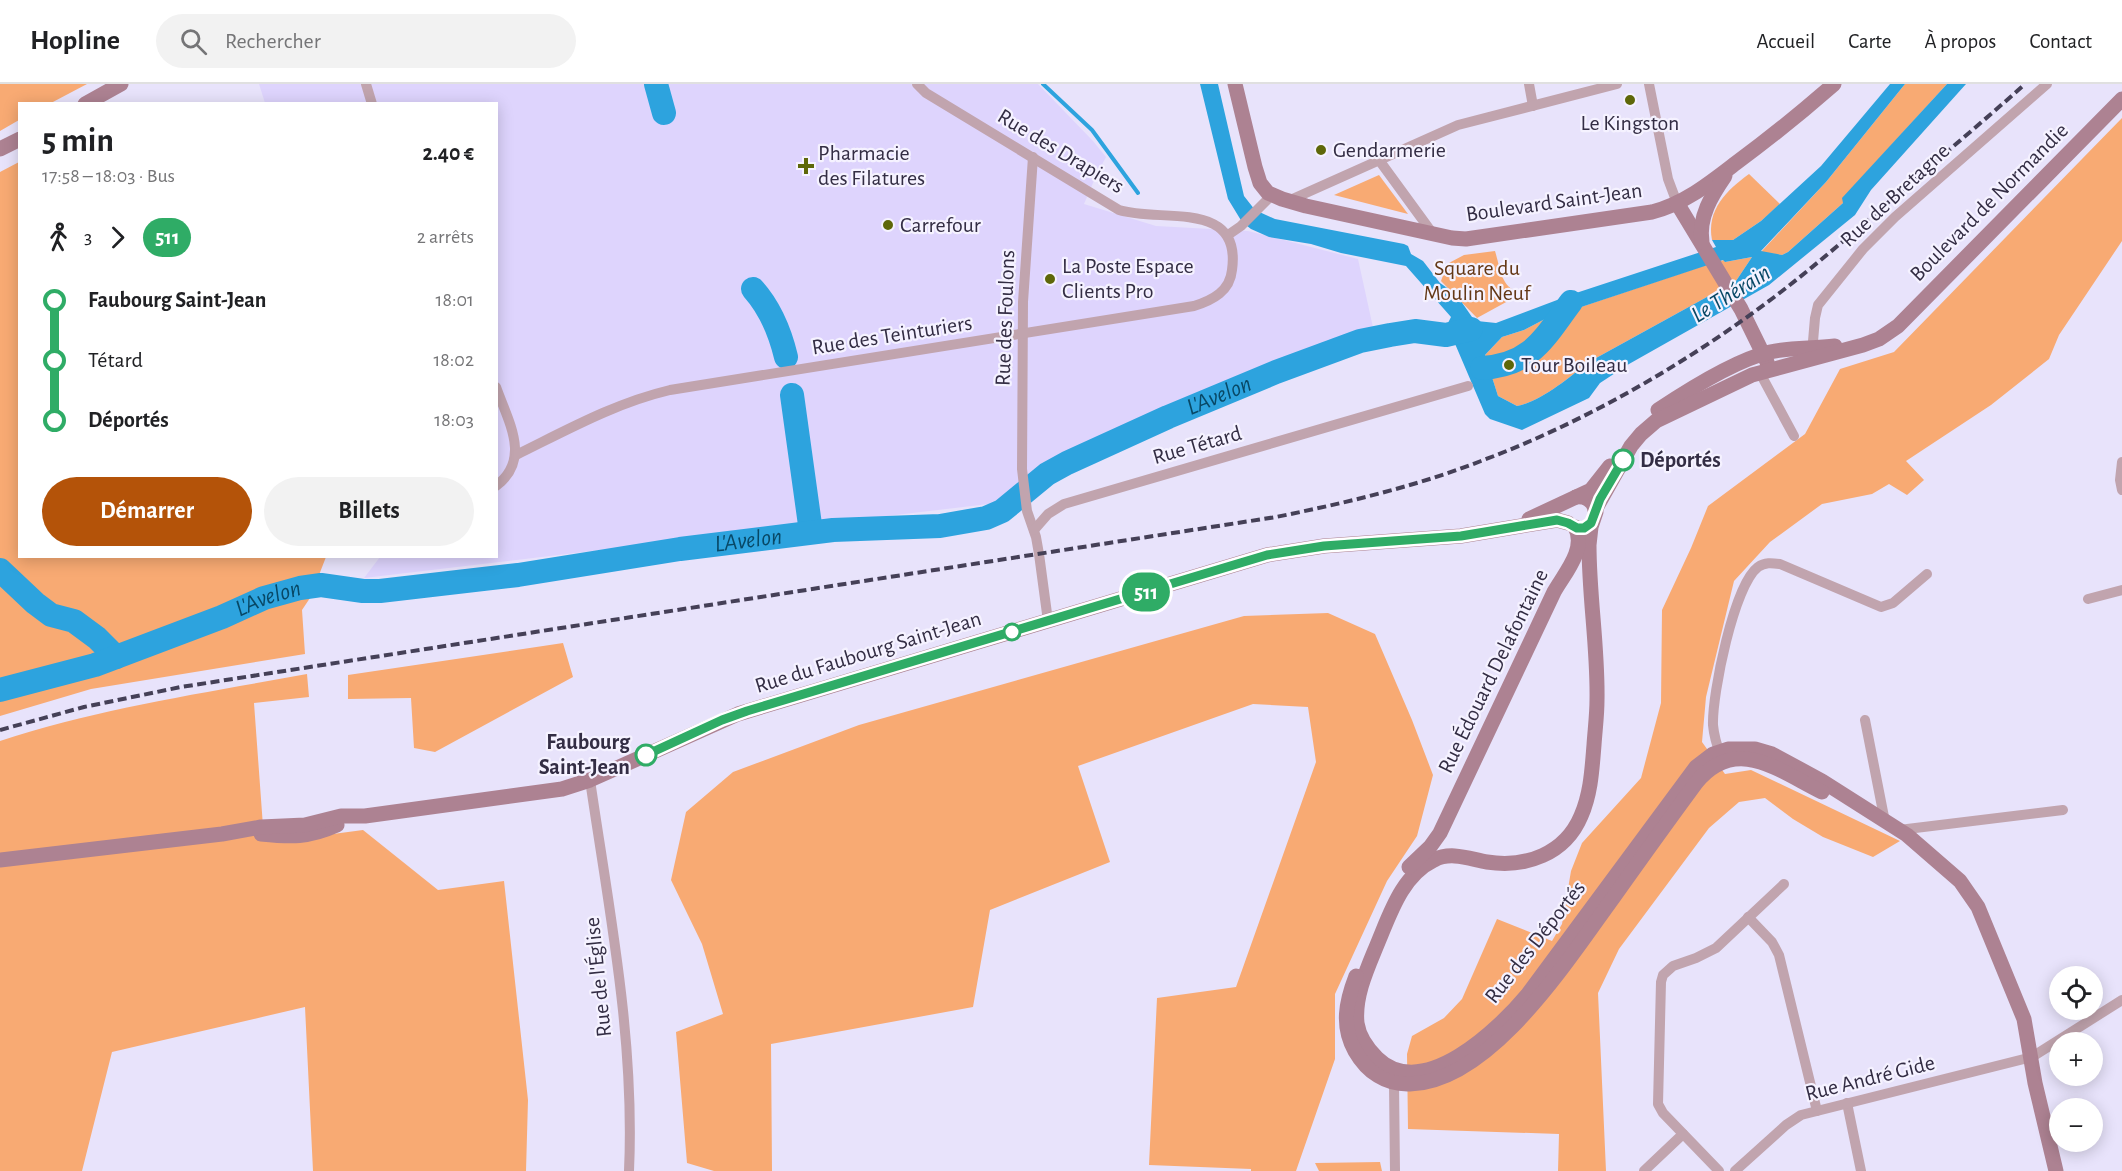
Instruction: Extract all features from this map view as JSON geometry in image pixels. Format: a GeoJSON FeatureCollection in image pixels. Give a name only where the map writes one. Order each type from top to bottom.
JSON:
{"type":"FeatureCollection","features":[{"type":"Feature","properties":{"kind":"main road"},"geometry":{"type":"LineString","coordinates":[[89,102],[121,84]]}},
{"type":"Feature","properties":{"kind":"main road"},"geometry":{"type":"LineString","coordinates":[[1235,84],[1257,174],[1263,186],[1272,195]]}},
{"type":"Feature","properties":{"kind":"main road","name":"Boulevard Saint-Jean"},"geometry":{"type":"LineString","coordinates":[[1272,195],[1288,201],[1433,234],[1466,239],[1652,212],[1677,203],[1731,167],[1779,131],[1834,84]]}},
{"type":"Feature","properties":{"kind":"main road","name":"Boulevard de Normandie"},"geometry":{"type":"LineString","coordinates":[[1765,371],[1812,353],[1857,347],[1886,334],[1904,321],[2122,99]]}},
{"type":"Feature","properties":{"kind":"main road"},"geometry":{"type":"LineString","coordinates":[[0,149],[18,139]]}},
{"type":"Feature","properties":{"kind":"main road"},"geometry":{"type":"LineString","coordinates":[[1702,245],[1701,229],[1705,213],[1713,195],[1731,167]]}},
{"type":"Feature","properties":{"kind":"main road"},"geometry":{"type":"LineString","coordinates":[[1677,203],[1741,309],[1763,354],[1765,371]]}},
{"type":"Feature","properties":{"kind":"main road","name":"Boulevard de Normandie"},"geometry":{"type":"LineString","coordinates":[[1763,354],[1788,348],[1812,353]]}},
{"type":"Feature","properties":{"kind":"main road"},"geometry":{"type":"LineString","coordinates":[[1573,499],[1584,497],[1589,500],[1594,516],[1584,528],[1571,525],[1564,510],[1573,499],[1594,487],[1632,432],[1653,413],[1722,373],[1763,354]]}},
{"type":"Feature","properties":{"kind":"main road","name":"Rue des Déportés"},"geometry":{"type":"LineString","coordinates":[[1721,757],[1700,762],[1690,773],[1518,1006],[1483,1038],[1448,1063],[1430,1069],[1401,1071],[1380,1061],[1363,1040],[1357,1016],[1361,988],[1382,932],[1400,894],[1413,877],[1426,864],[1447,856],[1500,863],[1543,857],[1559,846],[1580,819],[1590,786],[1597,701],[1589,540],[1594,516],[1631,446],[1650,425],[1670,413],[1765,371]]}},
{"type":"Feature","properties":{"kind":"main road","name":"Rue du Faubourg Saint-Jean"},"geometry":{"type":"LineString","coordinates":[[1495,530],[1535,517],[1573,499]]}},
{"type":"Feature","properties":{"kind":"main road","name":"Rue du Faubourg Saint-Jean"},"geometry":{"type":"LineString","coordinates":[[0,860],[222,834],[261,827],[306,825],[341,816],[365,816],[554,790],[590,780],[730,717],[1267,555],[1317,547],[1461,536],[1554,521],[1571,525]]}},
{"type":"Feature","properties":{"kind":"main road","name":"Rue Édouard Delafontaine"},"geometry":{"type":"LineString","coordinates":[[1440,833],[1578,546],[1578,534],[1571,525]]}},
{"type":"Feature","properties":{"kind":"main road","name":"Rue des Déportés"},"geometry":{"type":"LineString","coordinates":[[1394,1084],[1423,1083],[1447,1076],[1473,1060],[1512,1026],[1552,982],[1706,772],[1721,757],[1737,747],[1763,750],[1822,781],[1899,830],[1924,848],[1973,898],[2024,1019],[2035,1083],[2056,1171]]}},
{"type":"Feature","properties":{"kind":"main road"},"geometry":{"type":"LineString","coordinates":[[1394,1084],[1370,1070],[1355,1051],[1347,1028],[1347,1002],[1358,969],[1392,888],[1440,833]]}},
{"type":"Feature","properties":{"kind":"main road","name":"Rue du Faubourg Saint-Jean"},"geometry":{"type":"LineString","coordinates":[[0,871],[53,855]]}},
{"type":"Feature","properties":{"kind":"street","name":"Rue des Drapiers"},"geometry":{"type":"LineString","coordinates":[[917,84],[926,93],[1119,210],[1208,221],[1217,225],[1228,235]]}},
{"type":"Feature","properties":{"kind":"street"},"geometry":{"type":"LineString","coordinates":[[1529,84],[1533,105]]}},
{"type":"Feature","properties":{"kind":"street"},"geometry":{"type":"LineString","coordinates":[[1288,201],[1458,125],[1617,84]]}},
{"type":"Feature","properties":{"kind":"street"},"geometry":{"type":"LineString","coordinates":[[1649,84],[1668,179],[1677,203]]}},
{"type":"Feature","properties":{"kind":"street","name":"Rue de Bretagne"},"geometry":{"type":"LineString","coordinates":[[1812,353],[1818,305],[1873,238],[2047,84]]}},
{"type":"Feature","properties":{"kind":"street"},"geometry":{"type":"LineString","coordinates":[[366,86],[371,102]]}},
{"type":"Feature","properties":{"kind":"street","name":"Rue des Foulons"},"geometry":{"type":"LineString","coordinates":[[1033,157],[1023,333],[1023,480],[1027,511],[1034,530]]}},
{"type":"Feature","properties":{"kind":"street"},"geometry":{"type":"LineString","coordinates":[[1379,160],[1433,234]]}},
{"type":"Feature","properties":{"kind":"street"},"geometry":{"type":"LineString","coordinates":[[1228,235],[1241,226],[1272,195]]}},
{"type":"Feature","properties":{"kind":"street","name":"Rue des Teinturiers"},"geometry":{"type":"LineString","coordinates":[[516,454],[618,406],[670,390],[1194,306],[1213,298],[1225,289],[1232,271],[1232,253],[1228,235]]}},
{"type":"Feature","properties":{"kind":"street"},"geometry":{"type":"LineString","coordinates":[[1765,371],[1794,436]]}},
{"type":"Feature","properties":{"kind":"street","name":"Rue Tétard"},"geometry":{"type":"LineString","coordinates":[[1034,530],[1048,514],[1064,504],[1468,386]]}},
{"type":"Feature","properties":{"kind":"street"},"geometry":{"type":"LineString","coordinates":[[498,393],[514,439],[516,454],[510,471],[498,484]]}},
{"type":"Feature","properties":{"kind":"street"},"geometry":{"type":"LineString","coordinates":[[2122,462],[2120,480],[2122,490]]}},
{"type":"Feature","properties":{"kind":"street"},"geometry":{"type":"LineString","coordinates":[[1034,530],[1048,621]]}},
{"type":"Feature","properties":{"kind":"street"},"geometry":{"type":"LineString","coordinates":[[1721,757],[1714,735],[1714,708],[1734,610],[1752,574],[1764,564],[1771,563],[1792,568],[1881,607],[1893,603],[1927,574]]}},
{"type":"Feature","properties":{"kind":"street"},"geometry":{"type":"LineString","coordinates":[[1564,574],[1573,569],[1579,569],[1590,580]]}},
{"type":"Feature","properties":{"kind":"street"},"geometry":{"type":"LineString","coordinates":[[2088,599],[2122,590]]}},
{"type":"Feature","properties":{"kind":"street"},"geometry":{"type":"LineString","coordinates":[[1866,720],[1885,822]]}},
{"type":"Feature","properties":{"kind":"street","name":"Rue de l'Église"},"geometry":{"type":"LineString","coordinates":[[590,780],[622,992],[630,1127],[629,1171]]}},
{"type":"Feature","properties":{"kind":"street"},"geometry":{"type":"LineString","coordinates":[[1899,830],[2063,810]]}},
{"type":"Feature","properties":{"kind":"street"},"geometry":{"type":"LineString","coordinates":[[1440,833],[1438,847],[1447,856]]}},
{"type":"Feature","properties":{"kind":"street"},"geometry":{"type":"LineString","coordinates":[[1719,1171],[1663,1113],[1658,1104],[1661,982],[1666,971],[1673,966],[1710,952],[1784,884]]}},
{"type":"Feature","properties":{"kind":"street"},"geometry":{"type":"LineString","coordinates":[[1749,917],[1772,942],[1779,956],[1816,1111]]}},
{"type":"Feature","properties":{"kind":"street","name":"Rue André Gide"},"geometry":{"type":"LineString","coordinates":[[1735,1171],[1786,1125],[1801,1115],[2032,1058],[2122,1000]]}},
{"type":"Feature","properties":{"kind":"street"},"geometry":{"type":"LineString","coordinates":[[1394,1084],[1395,1171]]}},
{"type":"Feature","properties":{"kind":"street"},"geometry":{"type":"LineString","coordinates":[[1847,1103],[1862,1171]]}},
{"type":"Feature","properties":{"kind":"street"},"geometry":{"type":"LineString","coordinates":[[1644,1171],[1683,1134]]}},
{"type":"Feature","properties":{"kind":"shaded area"},"geometry":{"type":"Polygon","coordinates":[[[259,84],[1038,84],[1106,157],[1084,204],[1156,226],[1248,231],[1358,259],[1374,332],[1072,457],[997,503],[364,578],[379,558],[498,558],[498,102],[265,102],[259,84]]]}},
{"type":"Feature","properties":{"kind":"green space"},"geometry":{"type":"Polygon","coordinates":[[[0,84],[87,84],[53,102],[18,102],[18,121],[0,131],[0,84]]]}},
{"type":"Feature","properties":{"kind":"green space"},"geometry":{"type":"Polygon","coordinates":[[[1905,84],[1947,84],[1843,198],[1843,203],[1788,252],[1782,255],[1761,252],[1826,182],[1905,84]]]}},
{"type":"Feature","properties":{"kind":"green space"},"geometry":{"type":"Polygon","coordinates":[[[2122,118],[2122,241],[2059,335],[2049,359],[1991,405],[1906,461],[1924,480],[1907,495],[1889,484],[1872,494],[1822,504],[1770,542],[1734,581],[1706,697],[1702,742],[1725,774],[1751,770],[1900,841],[1873,857],[1823,837],[1793,819],[1765,798],[1739,802],[1709,828],[1619,949],[1598,993],[1606,1171],[1558,1171],[1559,1134],[1408,1129],[1407,1054],[1412,1036],[1444,1018],[1462,999],[1497,919],[1552,941],[1562,924],[1571,871],[1582,843],[1641,778],[1661,703],[1662,610],[1708,506],[1805,434],[1840,369],[1894,352],[2122,118]]]}},
{"type":"Feature","properties":{"kind":"green space"},"geometry":{"type":"Polygon","coordinates":[[[18,163],[18,558],[326,558],[310,598],[302,610],[305,654],[91,689],[0,716],[0,172],[18,163]]]}},
{"type":"Feature","properties":{"kind":"green space"},"geometry":{"type":"Polygon","coordinates":[[[1749,174],[1780,204],[1761,221],[1733,240],[1712,240],[1712,219],[1715,210],[1726,194],[1749,174]]]}},
{"type":"Feature","properties":{"kind":"green space"},"geometry":{"type":"Polygon","coordinates":[[[1379,175],[1408,214],[1334,195],[1379,175]]]}},
{"type":"Feature","properties":{"kind":"green space","name":"Square du Moulin Neuf"},"geometry":{"type":"Polygon","coordinates":[[[1495,251],[1505,281],[1519,295],[1477,318],[1441,281],[1447,264],[1464,255],[1495,251]]]}},
{"type":"Feature","properties":{"kind":"green space"},"geometry":{"type":"Polygon","coordinates":[[[1752,257],[1736,281],[1587,363],[1545,395],[1517,406],[1498,396],[1485,355],[1502,337],[1524,330],[1545,319],[1703,266],[1724,260],[1725,262],[1752,257]]]}},
{"type":"Feature","properties":{"kind":"green space"},"geometry":{"type":"Polygon","coordinates":[[[1328,613],[1375,634],[1433,775],[1417,836],[1387,881],[1335,994],[1335,1059],[1296,1171],[1251,1171],[1251,1169],[1149,1165],[1157,998],[1236,987],[1316,762],[1308,707],[1253,704],[1078,766],[1110,862],[990,910],[973,1007],[771,1044],[772,1171],[714,1171],[687,1163],[676,1032],[723,1014],[702,944],[671,880],[686,812],[733,772],[859,725],[1244,616],[1328,613]]]}},
{"type":"Feature","properties":{"kind":"green space"},"geometry":{"type":"Polygon","coordinates":[[[563,643],[573,677],[435,752],[414,748],[411,698],[348,699],[348,675],[563,643]]]}},
{"type":"Feature","properties":{"kind":"green space"},"geometry":{"type":"Polygon","coordinates":[[[307,674],[309,697],[254,703],[264,840],[363,830],[438,890],[504,881],[528,1100],[526,1171],[313,1171],[305,1007],[112,1052],[82,1171],[0,1171],[0,741],[114,710],[307,674]]]}},
{"type":"Feature","properties":{"kind":"green space"},"geometry":{"type":"Polygon","coordinates":[[[1380,1162],[1382,1171],[1319,1171],[1315,1163],[1380,1162]]]}},
{"type":"Feature","properties":{"kind":"water"},"geometry":{"type":"Polygon","coordinates":[[[1200,84],[1218,84],[1244,196],[1255,210],[1275,219],[1404,244],[1408,246],[1411,254],[1423,261],[1440,283],[1456,294],[1472,317],[1477,321],[1496,323],[1573,294],[1716,247],[1712,240],[1733,240],[1761,221],[1821,166],[1890,84],[1905,84],[1826,182],[1761,251],[1782,255],[1788,252],[1843,203],[1842,198],[1947,84],[1966,84],[1871,190],[1855,215],[1769,285],[1629,364],[1600,383],[1589,398],[1522,430],[1490,419],[1485,414],[1447,325],[1451,317],[1406,266],[1341,253],[1311,244],[1269,237],[1242,222],[1228,199],[1200,84]],[[1752,257],[1725,262],[1723,260],[1545,319],[1524,330],[1502,337],[1485,355],[1498,396],[1517,406],[1535,400],[1554,389],[1587,363],[1736,281],[1752,257]]]}},
{"type":"Feature","properties":{"kind":"waterway"},"geometry":{"type":"LineString","coordinates":[[656,84],[664,113]]}},
{"type":"Feature","properties":{"kind":"waterway"},"geometry":{"type":"LineString","coordinates":[[1043,84],[1092,130],[1138,193]]}},
{"type":"Feature","properties":{"kind":"waterway"},"geometry":{"type":"LineString","coordinates":[[753,289],[774,321],[786,357]]}},
{"type":"Feature","properties":{"kind":"waterway","name":"Le Thérain"},"geometry":{"type":"LineString","coordinates":[[1482,368],[1499,366],[1525,355],[1544,338],[1571,302]]}},
{"type":"Feature","properties":{"kind":"waterway","name":"L'Avelon"},"geometry":{"type":"LineString","coordinates":[[0,690],[95,665],[222,617],[264,598],[300,588],[321,585],[380,591],[518,575],[680,549],[833,530],[940,526],[986,518],[1002,511],[1047,474],[1067,463],[1168,417],[1276,372],[1360,341],[1415,331],[1446,335],[1471,329]]}},
{"type":"Feature","properties":{"kind":"waterway"},"geometry":{"type":"LineString","coordinates":[[792,395],[811,532]]}},
{"type":"Feature","properties":{"kind":"waterway"},"geometry":{"type":"LineString","coordinates":[[0,570],[35,603],[51,615],[74,621],[97,638],[116,657]]}},
{"type":"Feature","properties":{"kind":"railway"},"geometry":{"type":"LineString","coordinates":[[0,730],[84,707],[181,687],[1276,517],[1354,500],[1430,479],[1520,446],[1596,410],[1669,369],[1739,323],[1807,271],[2025,84]]}},
{"type":"Feature","properties":{"kind":"bus line","name":"511"},"geometry":{"type":"LineString","coordinates":[[646,755],[747,711],[1267,555],[1324,546],[1461,536],[1557,520],[1577,528],[1584,528],[1594,520],[1600,499],[1623,460]]}},
{"type":"Feature","properties":{"kind":"place","name":"Le Kingston"},"geometry":{"type":"Point","coordinates":[1630,100]}},
{"type":"Feature","properties":{"kind":"place","name":"Gendarmerie"},"geometry":{"type":"Point","coordinates":[1321,150]}},
{"type":"Feature","properties":{"kind":"place","name":"Pharmacie des Filatures"},"geometry":{"type":"Point","coordinates":[806,166]}},
{"type":"Feature","properties":{"kind":"place","name":"Carrefour"},"geometry":{"type":"Point","coordinates":[888,225]}},
{"type":"Feature","properties":{"kind":"place","name":"La Poste Espace Clients Pro"},"geometry":{"type":"Point","coordinates":[1050,279]}},
{"type":"Feature","properties":{"kind":"place","name":"Tour Boileau"},"geometry":{"type":"Point","coordinates":[1509,365]}},
{"type":"Feature","properties":{"kind":"place","name":"Déportés"},"geometry":{"type":"Point","coordinates":[1623,460]}},
{"type":"Feature","properties":{"kind":"place","name":"Faubourg Saint-Jean"},"geometry":{"type":"Point","coordinates":[646,755]}}]}
